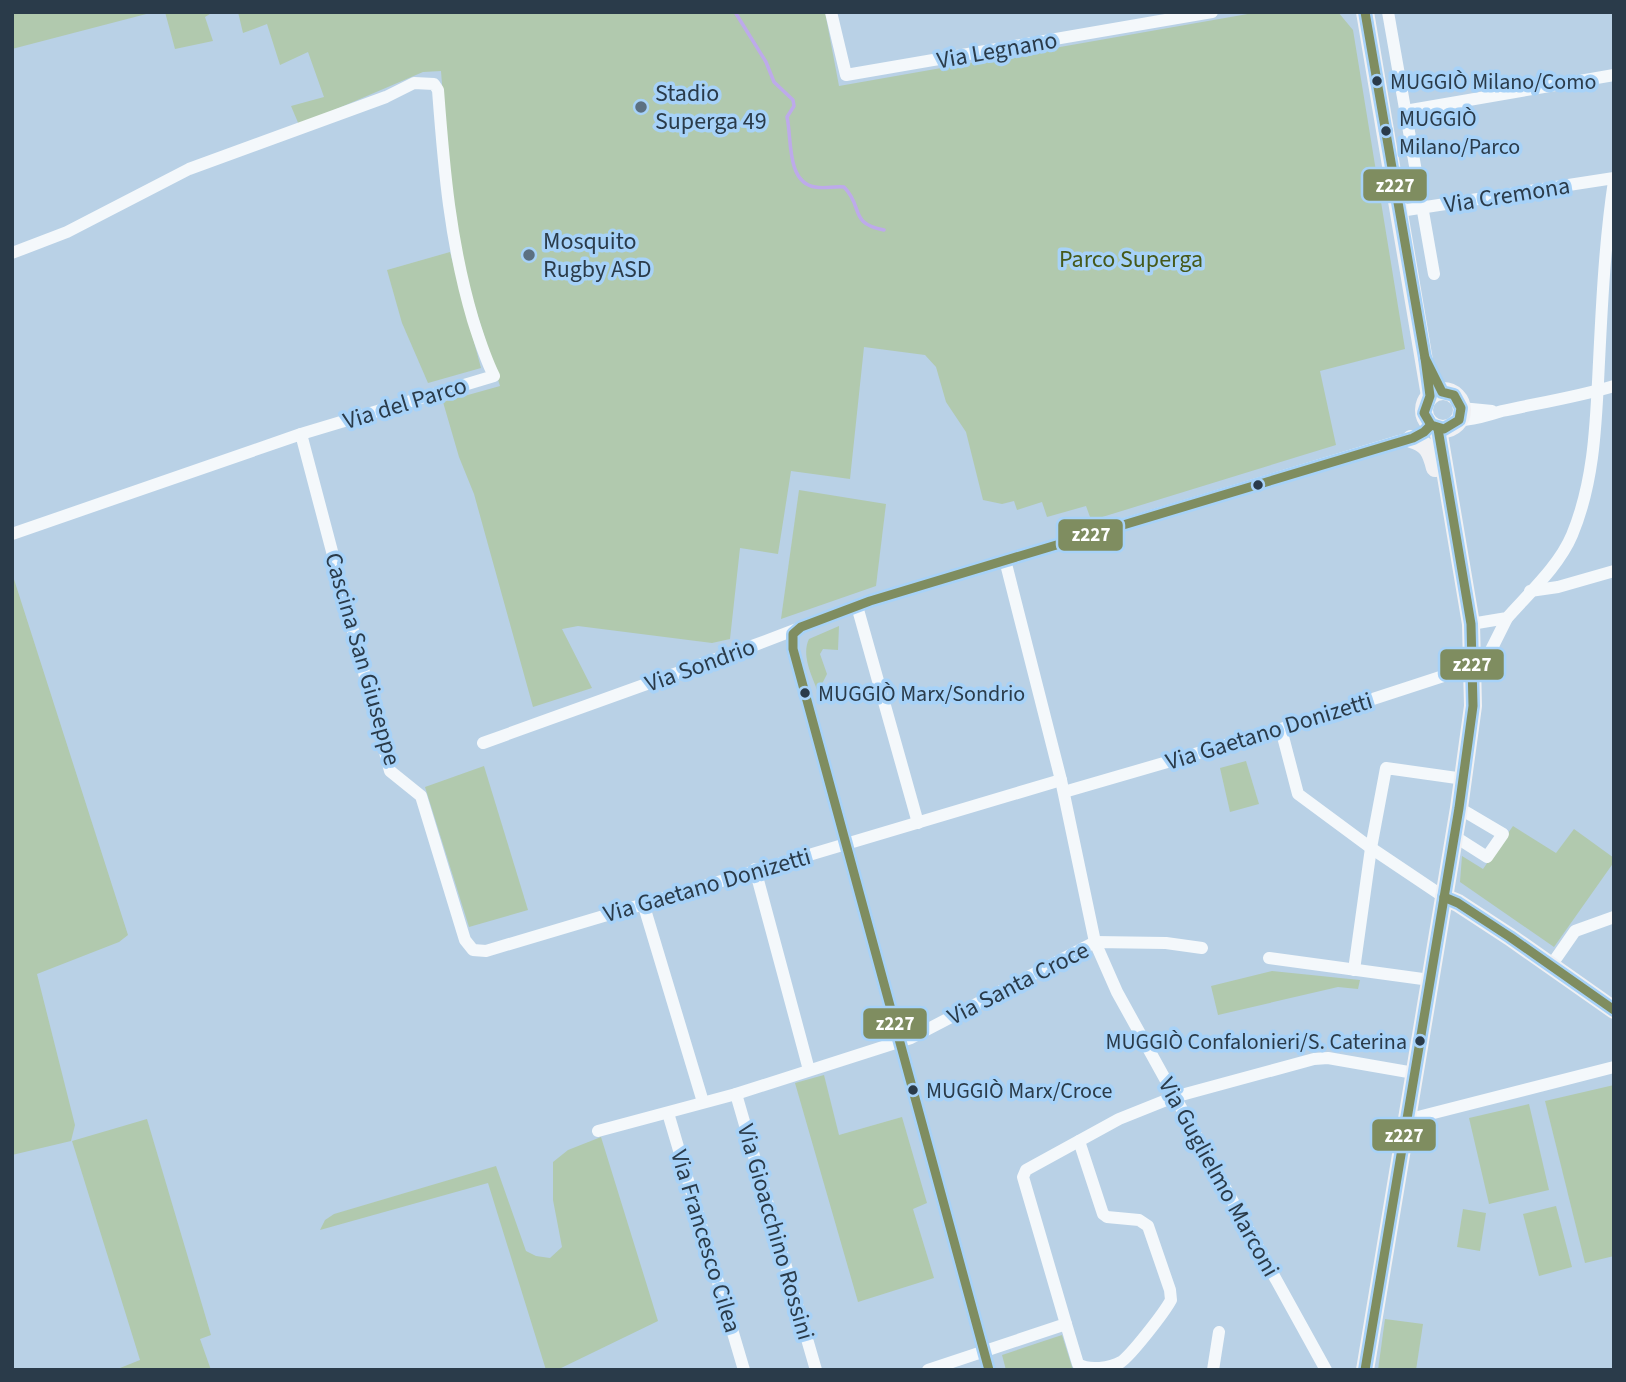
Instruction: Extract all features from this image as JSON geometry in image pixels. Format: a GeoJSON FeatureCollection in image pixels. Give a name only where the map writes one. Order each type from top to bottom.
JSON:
{"type":"FeatureCollection","features":[{"type":"Feature","properties":{"kind":"street","name":"Via Legnano"},"geometry":{"type":"LineString","coordinates":[[831,12],[846,75],[1212,12]]}},
{"type":"Feature","properties":{"kind":"street"},"geometry":{"type":"LineString","coordinates":[[1365,12],[1425,358],[1426,378],[1436,394]]}},
{"type":"Feature","properties":{"kind":"street"},"geometry":{"type":"LineString","coordinates":[[1392,13],[1405,111],[1434,274]]}},
{"type":"Feature","properties":{"kind":"street"},"geometry":{"type":"LineString","coordinates":[[1405,111],[1614,75]]}},
{"type":"Feature","properties":{"kind":"street","name":"Via del Parco"},"geometry":{"type":"LineString","coordinates":[[12,253],[66,232],[188,169],[386,97],[414,83],[433,84],[438,90],[446,194],[462,284],[486,360],[494,376],[301,434],[12,534]]}},
{"type":"Feature","properties":{"kind":"street"},"geometry":{"type":"LineString","coordinates":[[1474,666],[1491,650],[1507,618],[1562,555],[1572,535],[1589,479],[1600,390],[1598,380],[1605,244],[1614,180]]}},
{"type":"Feature","properties":{"kind":"street","name":"Via Cremona"},"geometry":{"type":"LineString","coordinates":[[1400,211],[1614,180]]}},
{"type":"Feature","properties":{"kind":"street"},"geometry":{"type":"LineString","coordinates":[[1436,394],[1424,408],[1444,421],[1478,419],[1614,386]]}},
{"type":"Feature","properties":{"kind":"street"},"geometry":{"type":"LineString","coordinates":[[1364,1370],[1464,779],[1473,706],[1471,624],[1439,442],[1454,395],[1436,394]]}},
{"type":"Feature","properties":{"kind":"street","name":"Via Sondrio"},"geometry":{"type":"LineString","coordinates":[[483,743],[857,606],[1405,440],[1425,433],[1444,421]]}},
{"type":"Feature","properties":{"kind":"street","name":"Cascina San Giuseppe"},"geometry":{"type":"LineString","coordinates":[[301,434],[390,771],[421,796],[465,940],[473,950]]}},
{"type":"Feature","properties":{"kind":"street"},"geometry":{"type":"LineString","coordinates":[[1405,440],[1425,445],[1431,453],[1453,513]]}},
{"type":"Feature","properties":{"kind":"street","name":"Via Guglielmo Marconi"},"geometry":{"type":"LineString","coordinates":[[1005,560],[1063,786],[1095,942],[1117,992],[1326,1370]]}},
{"type":"Feature","properties":{"kind":"street"},"geometry":{"type":"LineString","coordinates":[[1530,592],[1614,571]]}},
{"type":"Feature","properties":{"kind":"street"},"geometry":{"type":"LineString","coordinates":[[857,606],[918,823]]}},
{"type":"Feature","properties":{"kind":"street"},"geometry":{"type":"LineString","coordinates":[[1471,624],[1507,618]]}},
{"type":"Feature","properties":{"kind":"street"},"geometry":{"type":"LineString","coordinates":[[801,627],[792,637],[793,649],[989,1370]]}},
{"type":"Feature","properties":{"kind":"street","name":"Via Gaetano Donizetti"},"geometry":{"type":"LineString","coordinates":[[473,950],[486,950],[918,823],[1281,729],[1474,666]]}},
{"type":"Feature","properties":{"kind":"street"},"geometry":{"type":"LineString","coordinates":[[1281,729],[1298,794],[1371,848],[1444,897],[1458,903],[1614,1010]]}},
{"type":"Feature","properties":{"kind":"street"},"geometry":{"type":"LineString","coordinates":[[1354,970],[1371,848],[1386,768],[1464,779]]}},
{"type":"Feature","properties":{"kind":"street"},"geometry":{"type":"LineString","coordinates":[[1454,836],[1487,857],[1503,834],[1459,808]]}},
{"type":"Feature","properties":{"kind":"street"},"geometry":{"type":"LineString","coordinates":[[755,869],[809,1070]]}},
{"type":"Feature","properties":{"kind":"street"},"geometry":{"type":"LineString","coordinates":[[643,903],[703,1102]]}},
{"type":"Feature","properties":{"kind":"street"},"geometry":{"type":"LineString","coordinates":[[1550,967],[1575,931],[1614,917]]}},
{"type":"Feature","properties":{"kind":"street","name":"Via Santa Croce"},"geometry":{"type":"LineString","coordinates":[[598,1131],[736,1094],[911,1038],[1095,942],[1166,943],[1202,948]]}},
{"type":"Feature","properties":{"kind":"street"},"geometry":{"type":"LineString","coordinates":[[1269,958],[1430,980]]}},
{"type":"Feature","properties":{"kind":"street"},"geometry":{"type":"LineString","coordinates":[[1079,1141],[1103,1214],[1139,1220],[1148,1226],[1170,1290],[1171,1300],[1125,1359],[1114,1366],[1087,1368],[1078,1364],[1023,1177],[1026,1170],[1119,1119],[1174,1097],[1314,1059],[1328,1058],[1414,1073]]}},
{"type":"Feature","properties":{"kind":"street"},"geometry":{"type":"LineString","coordinates":[[1407,1116],[1418,1117],[1614,1068]]}},
{"type":"Feature","properties":{"kind":"street","name":"Via Gioacchino Rossini"},"geometry":{"type":"LineString","coordinates":[[736,1094],[816,1370]]}},
{"type":"Feature","properties":{"kind":"street","name":"Via Francesco Cilea"},"geometry":{"type":"LineString","coordinates":[[668,1113],[744,1370]]}},
{"type":"Feature","properties":{"kind":"street"},"geometry":{"type":"LineString","coordinates":[[928,1370],[1066,1324]]}},
{"type":"Feature","properties":{"kind":"street"},"geometry":{"type":"LineString","coordinates":[[1213,1370],[1219,1332]]}},
{"type":"Feature","properties":{"kind":"green space"},"geometry":{"type":"Polygon","coordinates":[[[12,12],[154,12],[12,49],[12,12]]]}},
{"type":"Feature","properties":{"kind":"green space"},"geometry":{"type":"Polygon","coordinates":[[[165,12],[213,12],[205,17],[213,41],[175,49],[165,12]]]}},
{"type":"Feature","properties":{"kind":"green space","name":"Parco Superga"},"geometry":{"type":"Polygon","coordinates":[[[238,12],[825,12],[839,86],[1259,12],[1338,12],[1353,30],[1405,349],[1320,371],[1336,445],[1099,518],[1090,517],[1086,506],[1047,517],[1042,502],[1017,510],[1014,501],[1002,504],[983,500],[966,432],[946,402],[936,367],[925,355],[864,347],[850,479],[791,471],[778,554],[740,548],[730,639],[712,643],[578,626],[562,629],[592,688],[533,707],[474,494],[459,457],[443,402],[500,386],[467,282],[450,187],[441,71],[423,72],[299,125],[291,106],[324,97],[308,52],[280,65],[267,24],[243,33],[238,12]]]}},
{"type":"Feature","properties":{"kind":"green space"},"geometry":{"type":"Polygon","coordinates":[[[450,252],[481,368],[428,383],[402,323],[387,270],[450,252]]]}},
{"type":"Feature","properties":{"kind":"green space"},"geometry":{"type":"Polygon","coordinates":[[[799,490],[886,504],[876,586],[781,619],[799,490]]]}},
{"type":"Feature","properties":{"kind":"green space"},"geometry":{"type":"Polygon","coordinates":[[[12,573],[128,935],[119,942],[37,974],[75,1125],[71,1141],[12,1155],[12,573]]]}},
{"type":"Feature","properties":{"kind":"green space"},"geometry":{"type":"Polygon","coordinates":[[[839,626],[838,650],[823,649],[820,654],[827,674],[818,692],[808,666],[807,645],[809,639],[839,626]]]}},
{"type":"Feature","properties":{"kind":"green space"},"geometry":{"type":"Polygon","coordinates":[[[1246,761],[1259,804],[1230,812],[1220,768],[1246,761]]]}},
{"type":"Feature","properties":{"kind":"green space"},"geometry":{"type":"Polygon","coordinates":[[[484,766],[528,910],[469,927],[425,787],[484,766]]]}},
{"type":"Feature","properties":{"kind":"green space"},"geometry":{"type":"Polygon","coordinates":[[[1513,826],[1556,853],[1574,829],[1614,858],[1614,862],[1554,947],[1460,882],[1462,856],[1483,869],[1513,826]]]}},
{"type":"Feature","properties":{"kind":"green space"},"geometry":{"type":"Polygon","coordinates":[[[1272,971],[1360,980],[1358,989],[1338,987],[1218,1015],[1211,986],[1272,971]]]}},
{"type":"Feature","properties":{"kind":"green space"},"geometry":{"type":"Polygon","coordinates":[[[824,1075],[839,1135],[902,1117],[927,1203],[913,1209],[934,1278],[858,1302],[795,1083],[824,1075]]]}},
{"type":"Feature","properties":{"kind":"green space"},"geometry":{"type":"Polygon","coordinates":[[[1614,1085],[1614,1256],[1585,1263],[1545,1101],[1614,1085]]]}},
{"type":"Feature","properties":{"kind":"green space"},"geometry":{"type":"Polygon","coordinates":[[[1529,1104],[1549,1190],[1489,1204],[1469,1118],[1529,1104]]]}},
{"type":"Feature","properties":{"kind":"green space"},"geometry":{"type":"Polygon","coordinates":[[[147,1119],[211,1335],[200,1339],[211,1370],[115,1370],[140,1360],[72,1141],[147,1119]]]}},
{"type":"Feature","properties":{"kind":"green space"},"geometry":{"type":"Polygon","coordinates":[[[601,1137],[658,1321],[557,1370],[546,1370],[488,1183],[320,1230],[325,1220],[334,1214],[496,1166],[526,1251],[550,1258],[562,1247],[553,1200],[553,1162],[568,1150],[601,1137]]]}},
{"type":"Feature","properties":{"kind":"green space"},"geometry":{"type":"Polygon","coordinates":[[[1556,1206],[1572,1267],[1539,1276],[1523,1214],[1556,1206]]]}},
{"type":"Feature","properties":{"kind":"green space"},"geometry":{"type":"Polygon","coordinates":[[[1463,1209],[1486,1213],[1480,1251],[1457,1247],[1463,1209]]]}},
{"type":"Feature","properties":{"kind":"green space"},"geometry":{"type":"Polygon","coordinates":[[[1385,1319],[1423,1324],[1416,1370],[1378,1370],[1385,1319]]]}},
{"type":"Feature","properties":{"kind":"green space"},"geometry":{"type":"Polygon","coordinates":[[[1062,1335],[1073,1370],[1006,1370],[1002,1355],[1062,1335]]]}},
{"type":"Feature","properties":{"kind":"waterway"},"geometry":{"type":"LineString","coordinates":[[735,12],[766,62],[774,82],[793,100],[794,106],[787,117],[792,158],[799,177],[815,187],[844,187],[854,201],[861,219],[884,230]]}},
{"type":"Feature","properties":{"kind":"transit line","name":"z227"},"geometry":{"type":"LineString","coordinates":[[1365,12],[1425,358]]}},
{"type":"Feature","properties":{"kind":"transit line","name":"z227"},"geometry":{"type":"LineString","coordinates":[[1425,358],[1442,392],[1454,395],[1461,408],[1459,420],[1444,429],[1431,425],[1424,413],[1430,396],[1425,358]]}},
{"type":"Feature","properties":{"kind":"transit line","name":"z227"},"geometry":{"type":"LineString","coordinates":[[989,1370],[793,649],[793,634],[801,627],[870,601],[1413,438],[1431,425]]}},
{"type":"Feature","properties":{"kind":"transit line","name":"z227"},"geometry":{"type":"LineString","coordinates":[[1365,1370],[1459,808],[1473,706],[1471,624],[1438,429]]}},
{"type":"Feature","properties":{"kind":"transit line","name":"z227"},"geometry":{"type":"LineString","coordinates":[[1444,897],[1458,903],[1510,937],[1614,1010]]}},
{"type":"Feature","properties":{"kind":"place","name":"MUGGIÒ Milano/Como"},"geometry":{"type":"Point","coordinates":[1377,81]}},
{"type":"Feature","properties":{"kind":"place","name":"Stadio Superga 49"},"geometry":{"type":"Point","coordinates":[641,107]}},
{"type":"Feature","properties":{"kind":"place","name":"MUGGIÒ Milano/Parco"},"geometry":{"type":"Point","coordinates":[1386,131]}},
{"type":"Feature","properties":{"kind":"place","name":"Mosquito Rugby ASD"},"geometry":{"type":"Point","coordinates":[529,255]}},
{"type":"Feature","properties":{"kind":"place","name":"MUGGIÒ Marx/Sondrio"},"geometry":{"type":"Point","coordinates":[805,693]}},
{"type":"Feature","properties":{"kind":"place","name":"MUGGIÒ Confalonieri/S. Caterina"},"geometry":{"type":"Point","coordinates":[1420,1041]}},
{"type":"Feature","properties":{"kind":"place","name":"MUGGIÒ Marx/Croce"},"geometry":{"type":"Point","coordinates":[913,1090]}}]}
